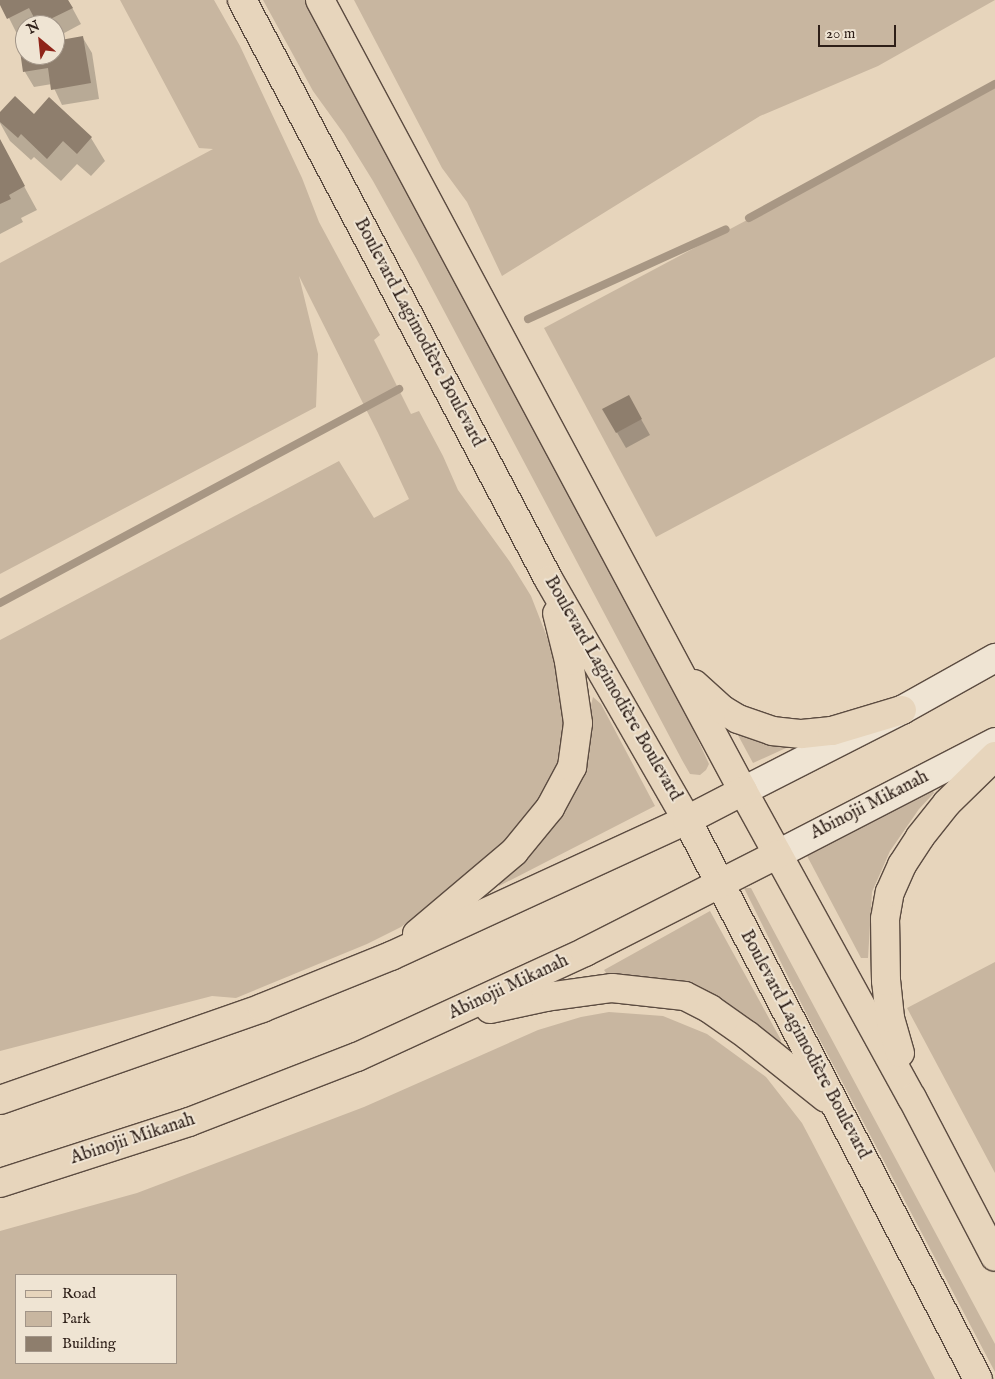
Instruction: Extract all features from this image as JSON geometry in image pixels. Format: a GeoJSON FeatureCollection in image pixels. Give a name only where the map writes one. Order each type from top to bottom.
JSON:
{"type":"FeatureCollection","features":[{"type":"Feature","properties":{"kind":"main road","name":"Boulevard Lagimodière Boulevard"},"geometry":{"type":"LineString","coordinates":[[242,0],[548,580],[687,820],[978,1379]]}},
{"type":"Feature","properties":{"kind":"main road"},"geometry":{"type":"LineString","coordinates":[[320,0],[743,791],[912,1098],[995,1257]]}},
{"type":"Feature","properties":{"kind":"main road"},"geometry":{"type":"LineString","coordinates":[[391,956],[514,852],[550,808],[572,767],[578,723],[569,661],[548,580]]}},
{"type":"Feature","properties":{"kind":"main road"},"geometry":{"type":"LineString","coordinates":[[680,673],[723,710],[749,725],[772,731],[802,734],[832,731],[902,710]]}},
{"type":"Feature","properties":{"kind":"main road"},"geometry":{"type":"LineString","coordinates":[[912,1098],[890,1018],[886,981],[886,919],[890,892],[902,865],[920,837],[947,803],[995,756]]}},
{"type":"Feature","properties":{"kind":"main road"},"geometry":{"type":"LineString","coordinates":[[0,1100],[254,1011],[391,956],[687,820],[743,791]]}},
{"type":"Feature","properties":{"kind":"main road","name":"Abinojii Mikanah"},"geometry":{"type":"LineString","coordinates":[[0,1184],[189,1122],[357,1058],[585,952],[778,854]]}},
{"type":"Feature","properties":{"kind":"main road"},"geometry":{"type":"LineString","coordinates":[[444,1019],[546,997],[612,988],[685,996],[710,1009],[747,1035],[835,1105]]}},
{"type":"Feature","properties":{"kind":"street"},"geometry":{"type":"LineString","coordinates":[[743,791],[902,710],[995,658]]}},
{"type":"Feature","properties":{"kind":"street","name":"Abinojii Mikanah"},"geometry":{"type":"LineString","coordinates":[[778,854],[995,742]]}},
{"type":"Feature","properties":{"kind":"green space"},"geometry":{"type":"Polygon","coordinates":[[[120,0],[214,0],[240,46],[302,178],[319,222],[380,335],[374,340],[411,414],[419,411],[443,456],[458,490],[510,562],[531,596],[554,655],[563,699],[564,738],[557,771],[543,798],[517,829],[475,871],[401,927],[367,944],[236,998],[212,996],[0,1051],[0,640],[339,461],[374,518],[409,499],[299,276],[318,354],[316,407],[0,574],[0,263],[213,149],[199,148],[120,0]]]}},
{"type":"Feature","properties":{"kind":"green space"},"geometry":{"type":"Polygon","coordinates":[[[263,0],[305,0],[686,714],[709,764],[700,775],[690,774],[682,760],[417,260],[373,181],[344,134],[313,91],[263,0]]]}},
{"type":"Feature","properties":{"kind":"green space"},"geometry":{"type":"Polygon","coordinates":[[[354,0],[995,0],[878,66],[760,116],[502,276],[467,202],[442,168],[354,0]]]}},
{"type":"Feature","properties":{"kind":"green space"},"geometry":{"type":"Polygon","coordinates":[[[995,88],[995,357],[656,537],[544,328],[995,88]]]}},
{"type":"Feature","properties":{"kind":"green space"},"geometry":{"type":"Polygon","coordinates":[[[593,697],[601,704],[655,806],[499,886],[499,881],[585,762],[591,737],[591,705],[593,697]]]}},
{"type":"Feature","properties":{"kind":"green space"},"geometry":{"type":"Polygon","coordinates":[[[732,724],[797,743],[753,763],[732,724]]]}},
{"type":"Feature","properties":{"kind":"green space"},"geometry":{"type":"Polygon","coordinates":[[[931,786],[934,793],[919,809],[890,851],[872,892],[868,958],[861,958],[806,854],[931,786]]]}},
{"type":"Feature","properties":{"kind":"green space"},"geometry":{"type":"Polygon","coordinates":[[[744,888],[751,888],[995,1344],[995,1372],[810,1021],[744,888]]]}},
{"type":"Feature","properties":{"kind":"green space"},"geometry":{"type":"Polygon","coordinates":[[[710,911],[781,1040],[780,1045],[633,977],[607,974],[604,970],[710,911]]]}},
{"type":"Feature","properties":{"kind":"green space"},"geometry":{"type":"Polygon","coordinates":[[[995,962],[995,1173],[907,1008],[995,962]]]}},
{"type":"Feature","properties":{"kind":"green space"},"geometry":{"type":"Polygon","coordinates":[[[609,1012],[663,1016],[707,1034],[766,1077],[802,1123],[935,1379],[0,1379],[0,1231],[137,1193],[364,1107],[538,1030],[581,1017],[609,1012]]]}},
{"type":"Feature","properties":{"kind":"building"},"geometry":{"type":"Polygon","coordinates":[[[0,0],[68,0],[73,8],[59,15],[33,15],[29,8],[7,19],[0,5],[0,0]]]}},
{"type":"Feature","properties":{"kind":"building"},"geometry":{"type":"Polygon","coordinates":[[[83,36],[91,83],[51,90],[48,68],[23,72],[22,65],[65,65],[65,39],[83,36]]]}},
{"type":"Feature","properties":{"kind":"building"},"geometry":{"type":"Polygon","coordinates":[[[15,96],[34,114],[49,97],[92,137],[77,154],[63,141],[47,159],[21,134],[18,138],[0,122],[0,112],[15,96]]]}},
{"type":"Feature","properties":{"kind":"building"},"geometry":{"type":"Polygon","coordinates":[[[0,139],[25,186],[9,195],[11,199],[0,204],[0,139]]]}},
{"type":"Feature","properties":{"kind":"building"},"geometry":{"type":"Polygon","coordinates":[[[629,395],[642,419],[616,433],[602,409],[629,395]]]}},
{"type":"Feature","properties":{"kind":"waterway"},"geometry":{"type":"LineString","coordinates":[[749,218],[995,84]]}},
{"type":"Feature","properties":{"kind":"waterway"},"geometry":{"type":"LineString","coordinates":[[528,319],[726,229]]}},
{"type":"Feature","properties":{"kind":"waterway"},"geometry":{"type":"LineString","coordinates":[[0,603],[399,389]]}}]}
